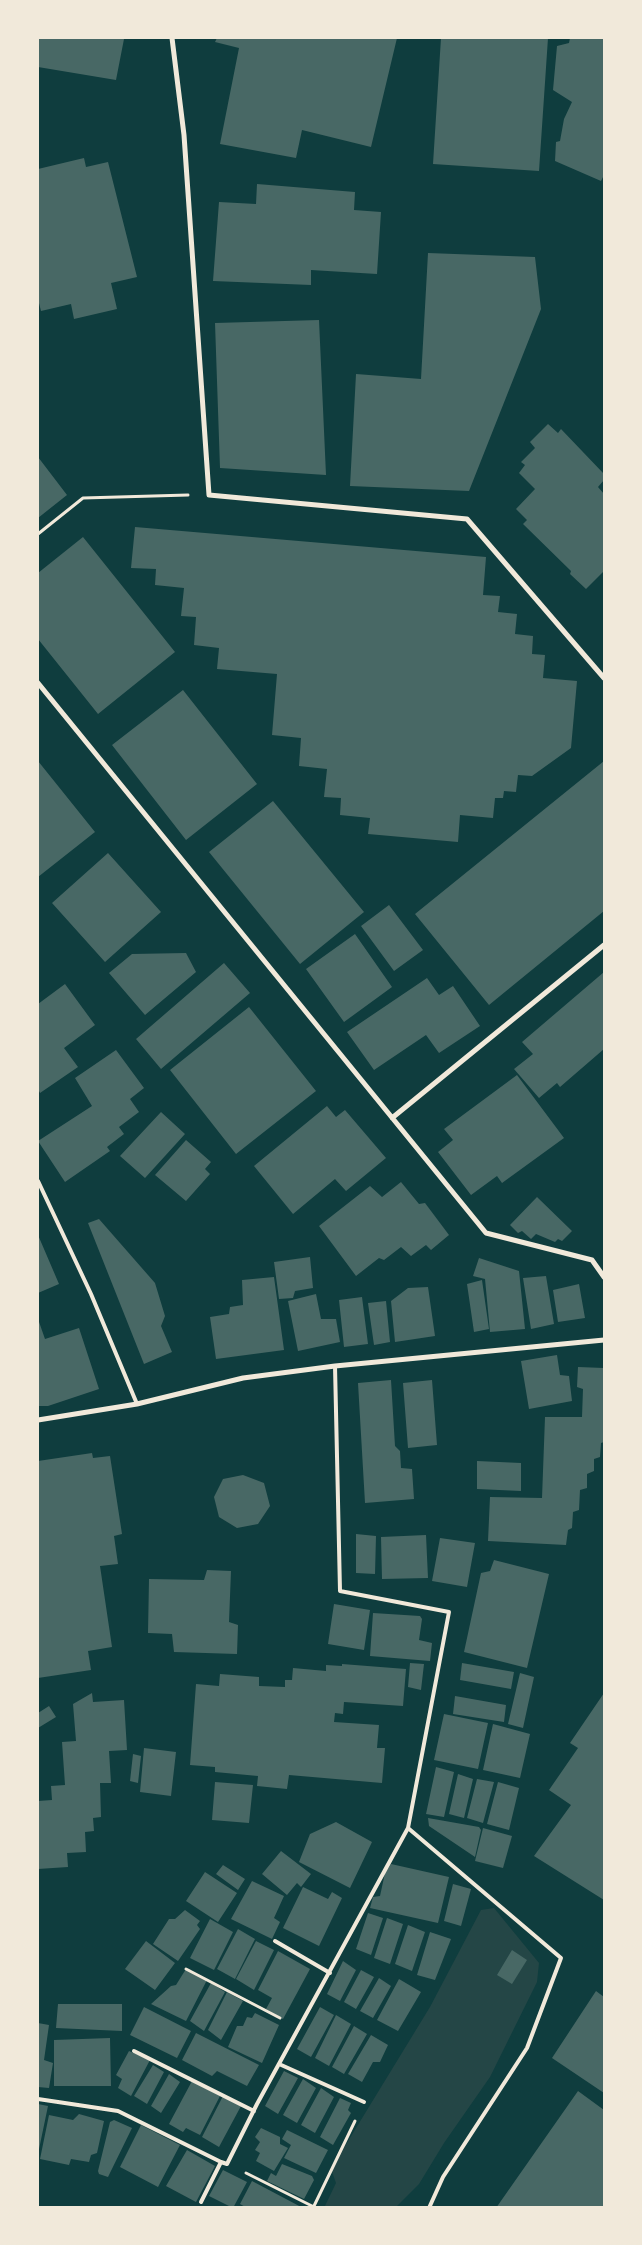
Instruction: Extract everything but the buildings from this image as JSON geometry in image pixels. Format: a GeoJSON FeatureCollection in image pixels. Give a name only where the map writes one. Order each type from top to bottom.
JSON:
{"type":"FeatureCollection","features":[{"type":"Feature","properties":{"kind":"street"},"geometry":{"type":"LineString","coordinates":[[172,38],[184,135],[209,495],[467,519],[604,678]]}},
{"type":"Feature","properties":{"kind":"street"},"geometry":{"type":"LineString","coordinates":[[38,684],[486,1233],[592,1260],[604,1277]]}},
{"type":"Feature","properties":{"kind":"street"},"geometry":{"type":"LineString","coordinates":[[392,1118],[604,945]]}},
{"type":"Feature","properties":{"kind":"street"},"geometry":{"type":"LineString","coordinates":[[38,1420],[137,1404],[243,1378],[336,1366],[604,1340]]}},
{"type":"Feature","properties":{"kind":"lane"},"geometry":{"type":"LineString","coordinates":[[38,1181],[91,1294],[137,1404]]}},
{"type":"Feature","properties":{"kind":"lane"},"geometry":{"type":"LineString","coordinates":[[38,2099],[118,2111],[227,2164],[279,2064],[408,1828],[450,1612],[340,1591],[336,1366]]}},
{"type":"Feature","properties":{"kind":"lane"},"geometry":{"type":"LineString","coordinates":[[408,1828],[562,1958],[527,2048],[443,2177],[429,2208]]}},
{"type":"Feature","properties":{"kind":"lane"},"geometry":{"type":"LineString","coordinates":[[276,1941],[330,1973]]}},
{"type":"Feature","properties":{"kind":"lane"},"geometry":{"type":"LineString","coordinates":[[134,2051],[254,2111]]}},
{"type":"Feature","properties":{"kind":"lane"},"geometry":{"type":"LineString","coordinates":[[279,2064],[364,2102]]}},
{"type":"Feature","properties":{"kind":"lane"},"geometry":{"type":"LineString","coordinates":[[201,2202],[222,2162]]}},
{"type":"Feature","properties":{"kind":"path"},"geometry":{"type":"LineString","coordinates":[[38,534],[83,498],[209,495]]}},
{"type":"Feature","properties":{"kind":"path"},"geometry":{"type":"LineString","coordinates":[[186,1969],[299,2028]]}},
{"type":"Feature","properties":{"kind":"path"},"geometry":{"type":"LineString","coordinates":[[227,2164],[315,2207],[364,2102]]}},
{"type":"Feature","properties":{"kind":"shaded area"},"geometry":{"type":"Polygon","coordinates":[[[494,1908],[539,1963],[537,1982],[490,2077],[444,2143],[419,2184],[396,2207],[324,2208],[336,2183],[331,2169],[430,2007],[481,1910],[494,1908]]]}}]}
